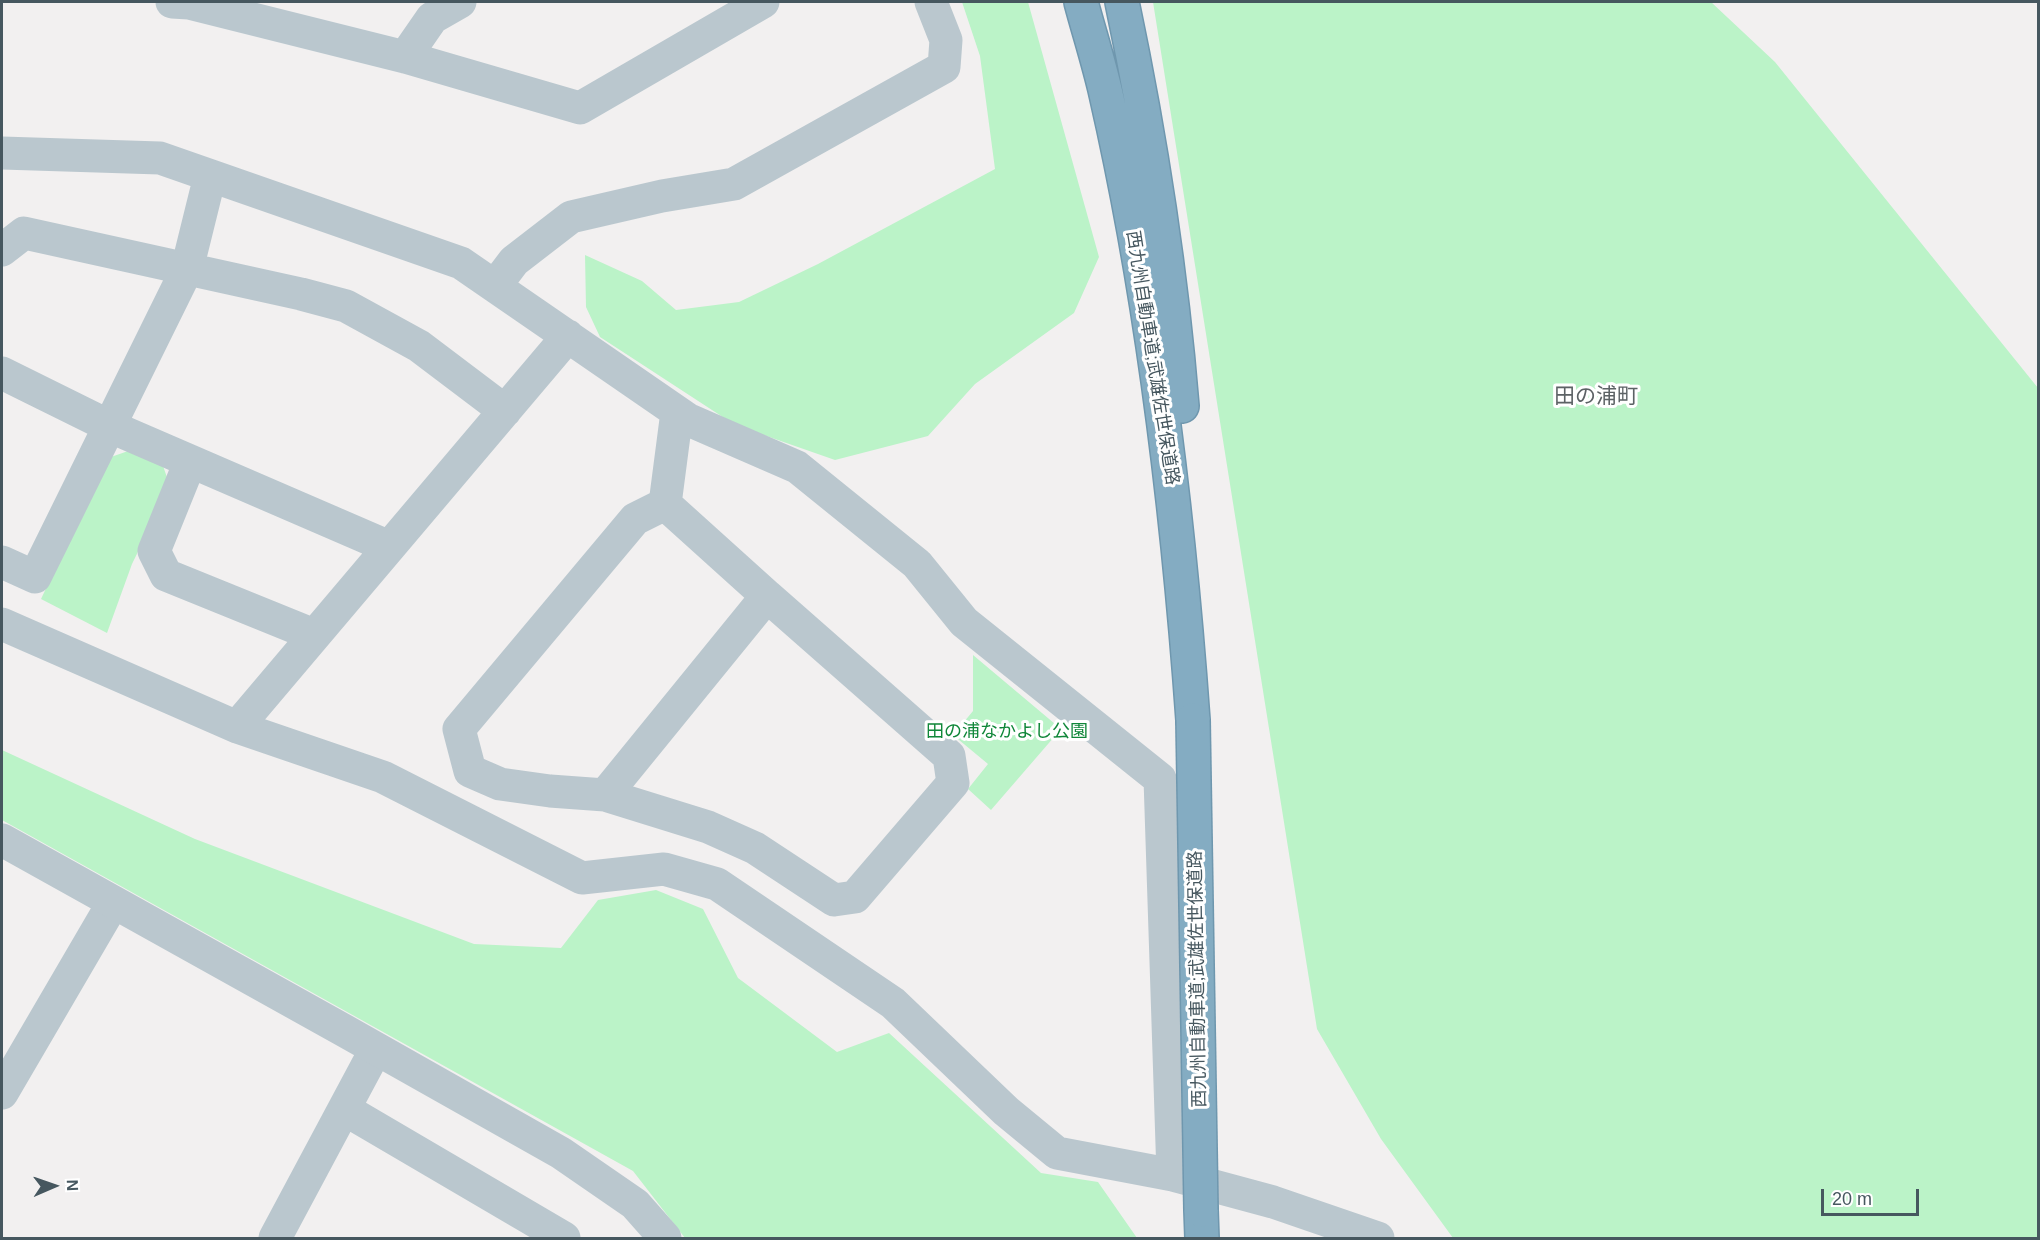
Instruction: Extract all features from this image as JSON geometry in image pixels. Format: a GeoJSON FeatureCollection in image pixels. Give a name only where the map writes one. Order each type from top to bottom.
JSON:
{"type":"FeatureCollection","features":[{"type":"Feature","properties":{"kind":"highway","name":"西九州自動車道;武雄佐世保道路"},"geometry":{"type":"LineString","coordinates":[[1081,2],[1106,93],[1136,246],[1158,385],[1175,513],[1193,720]]}},
{"type":"Feature","properties":{"kind":"highway"},"geometry":{"type":"LineString","coordinates":[[1093,2],[1119,122],[1136,246]]}},
{"type":"Feature","properties":{"kind":"highway","name":"西九州自動車道;武雄佐世保道路"},"geometry":{"type":"LineString","coordinates":[[1122,2],[1140,86],[1162,224],[1179,371],[1189,506],[1202,1224]]}},
{"type":"Feature","properties":{"kind":"street"},"geometry":{"type":"LineString","coordinates":[[183,2],[405,57],[580,108],[763,2]]}},
{"type":"Feature","properties":{"kind":"street"},"geometry":{"type":"LineString","coordinates":[[405,57],[432,18],[460,2]]}},
{"type":"Feature","properties":{"kind":"street"},"geometry":{"type":"LineString","coordinates":[[495,286],[514,261],[571,217],[662,196],[734,184],[944,67],[946,40],[931,2]]}},
{"type":"Feature","properties":{"kind":"street"},"geometry":{"type":"LineString","coordinates":[[2,153],[160,158],[461,263],[689,420],[798,467],[917,564],[964,622],[1160,779],[1173,1175]]}},
{"type":"Feature","properties":{"kind":"street"},"geometry":{"type":"LineString","coordinates":[[2,562],[35,577],[187,269],[210,176]]}},
{"type":"Feature","properties":{"kind":"street"},"geometry":{"type":"LineString","coordinates":[[2,250],[24,233],[346,306],[419,346],[505,411]]}},
{"type":"Feature","properties":{"kind":"street"},"geometry":{"type":"LineString","coordinates":[[237,727],[568,336]]}},
{"type":"Feature","properties":{"kind":"street"},"geometry":{"type":"LineString","coordinates":[[2,373],[109,426],[389,547]]}},
{"type":"Feature","properties":{"kind":"street"},"geometry":{"type":"LineString","coordinates":[[665,504],[677,412]]}},
{"type":"Feature","properties":{"kind":"street"},"geometry":{"type":"LineString","coordinates":[[190,462],[154,551],[166,575],[314,635]]}},
{"type":"Feature","properties":{"kind":"street"},"geometry":{"type":"LineString","coordinates":[[665,504],[767,597],[949,756],[953,783],[855,897],[834,900],[755,848],[708,827],[605,795],[500,784],[470,771],[459,729],[635,519],[665,504]]}},
{"type":"Feature","properties":{"kind":"street"},"geometry":{"type":"LineString","coordinates":[[605,795],[767,597]]}},
{"type":"Feature","properties":{"kind":"street"},"geometry":{"type":"LineString","coordinates":[[2,624],[237,727],[383,777],[582,878],[664,869],[717,884],[893,1003],[1006,1111],[1056,1153],[1173,1175],[1273,1202],[1338,1231],[1378,1239]]}},
{"type":"Feature","properties":{"kind":"street"},"geometry":{"type":"LineString","coordinates":[[2,840],[561,1153],[635,1204],[665,1239]]}},
{"type":"Feature","properties":{"kind":"street"},"geometry":{"type":"LineString","coordinates":[[2,1093],[11,1054],[113,903]]}},
{"type":"Feature","properties":{"kind":"street"},"geometry":{"type":"LineString","coordinates":[[275,1239],[376,1048]]}},
{"type":"Feature","properties":{"kind":"street"},"geometry":{"type":"LineString","coordinates":[[344,1110],[564,1239]]}},
{"type":"Feature","properties":{"kind":"green space"},"geometry":{"type":"Polygon","coordinates":[[[962,2],[1028,2],[1099,257],[1074,313],[975,384],[928,436],[835,460],[735,425],[600,337],[586,307],[585,255],[642,281],[676,310],[739,302],[818,264],[995,169],[980,56],[962,2]]]}},
{"type":"Feature","properties":{"kind":"green space"},"geometry":{"type":"Polygon","coordinates":[[[1153,2],[1711,2],[1775,62],[2038,388],[2038,1238],[1453,1238],[1381,1139],[1317,1029],[1153,2]]]}},
{"type":"Feature","properties":{"kind":"green space"},"geometry":{"type":"Polygon","coordinates":[[[134,449],[162,463],[170,486],[132,564],[107,633],[41,599],[108,458],[134,449]]]}},
{"type":"Feature","properties":{"kind":"green space","name":"田の浦なかよし公園"},"geometry":{"type":"Polygon","coordinates":[[[973,655],[1061,729],[991,810],[968,789],[988,764],[953,735],[973,711],[973,655]]]}},
{"type":"Feature","properties":{"kind":"green space"},"geometry":{"type":"Polygon","coordinates":[[[2,750],[195,839],[474,944],[561,948],[598,900],[656,890],[703,909],[738,978],[837,1052],[889,1033],[1041,1173],[1098,1182],[1137,1238],[685,1238],[633,1171],[2,820],[2,750]]]}},
{"type":"Feature","properties":{"kind":"district","name":"田の浦町"},"geometry":{"type":"Point","coordinates":[1596,397]}}]}
